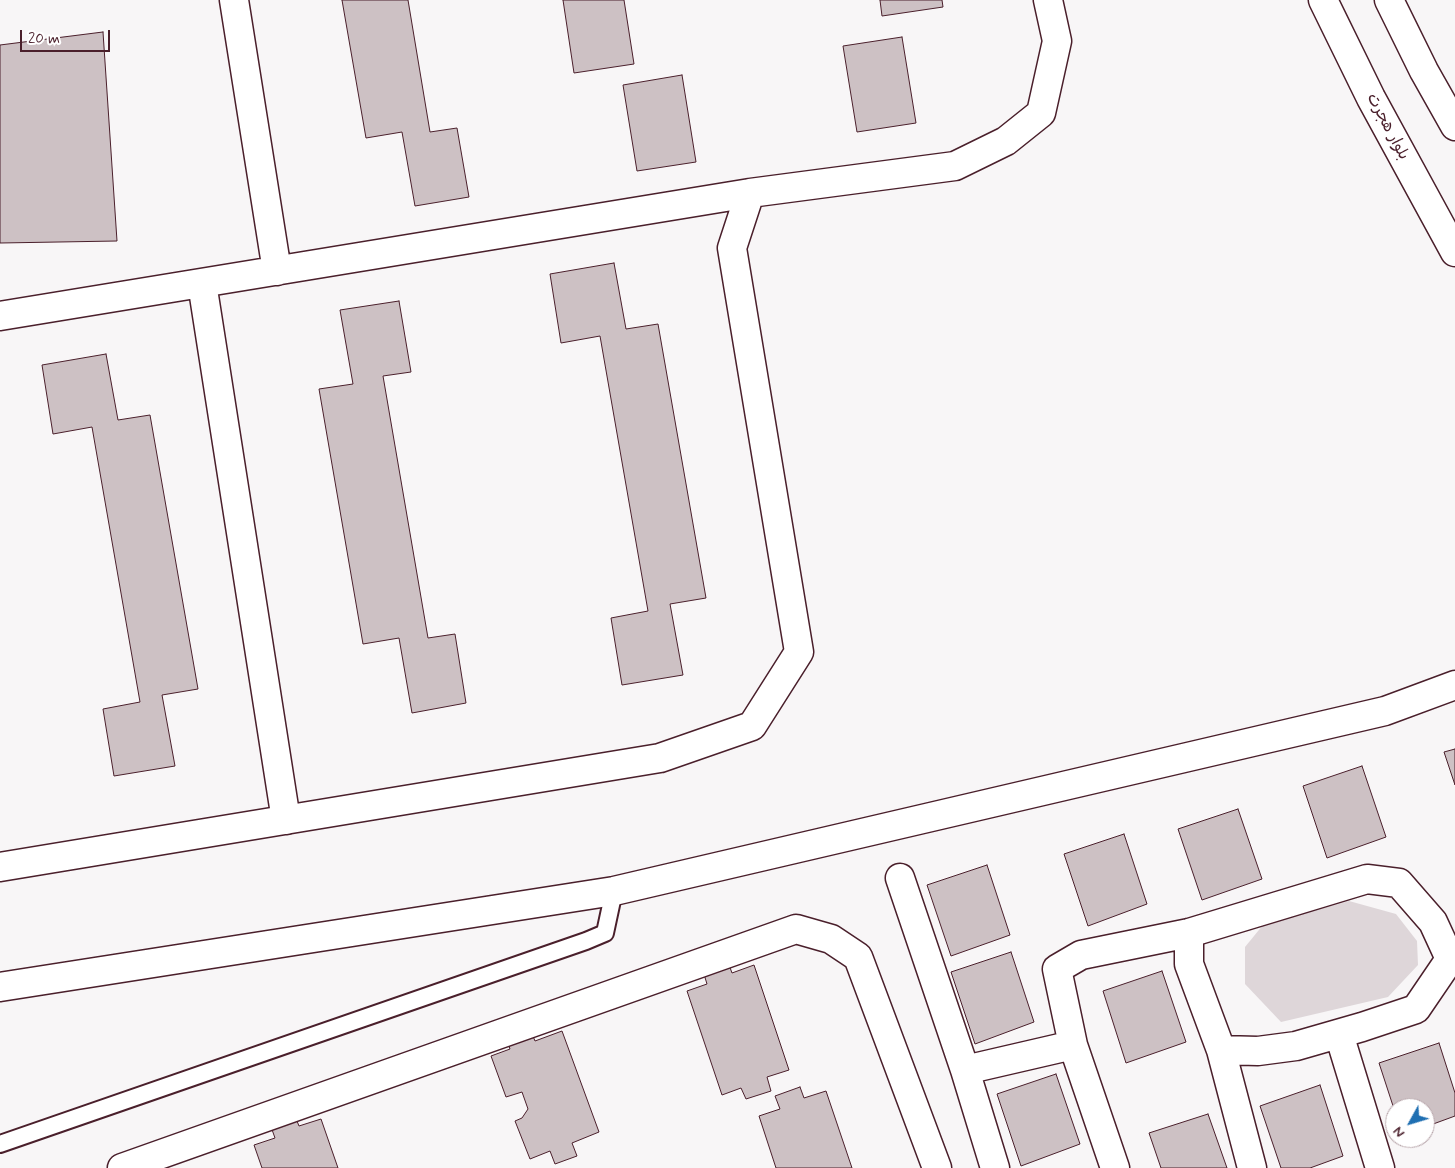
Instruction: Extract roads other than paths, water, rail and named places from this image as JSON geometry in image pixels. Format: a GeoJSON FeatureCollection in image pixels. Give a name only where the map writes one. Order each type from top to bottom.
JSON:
{"type":"FeatureCollection","features":[{"type":"Feature","properties":{"kind":"street"},"geometry":{"type":"LineString","coordinates":[[234,0],[277,271]]}},
{"type":"Feature","properties":{"kind":"street"},"geometry":{"type":"LineString","coordinates":[[0,316],[750,193],[955,166],[1006,141],[1041,113],[1057,40],[1048,0]]}},
{"type":"Feature","properties":{"kind":"street","name":"بلوار هجرت"},"geometry":{"type":"LineString","coordinates":[[1322,0],[1371,98],[1455,252]]}},
{"type":"Feature","properties":{"kind":"street"},"geometry":{"type":"LineString","coordinates":[[1389,0],[1424,71],[1455,126]]}},
{"type":"Feature","properties":{"kind":"street"},"geometry":{"type":"LineString","coordinates":[[0,867],[660,758],[752,726],[799,652],[732,248],[750,193]]}},
{"type":"Feature","properties":{"kind":"street"},"geometry":{"type":"LineString","coordinates":[[202,283],[286,820]]}},
{"type":"Feature","properties":{"kind":"street"},"geometry":{"type":"LineString","coordinates":[[0,986],[614,892],[1384,710],[1455,685]]}},
{"type":"Feature","properties":{"kind":"street"},"geometry":{"type":"LineString","coordinates":[[900,878],[965,1070],[995,1168]]}},
{"type":"Feature","properties":{"kind":"street"},"geometry":{"type":"LineString","coordinates":[[1115,1168],[1073,1045],[1057,969],[1081,955],[1189,932],[1367,879],[1399,882],[1433,922],[1453,967],[1416,1009],[1296,1046],[1258,1051],[1221,1050]]}},
{"type":"Feature","properties":{"kind":"street"},"geometry":{"type":"LineString","coordinates":[[122,1168],[796,929],[831,939],[858,957],[937,1168]]}},
{"type":"Feature","properties":{"kind":"street"},"geometry":{"type":"LineString","coordinates":[[1189,932],[1189,964],[1221,1050],[1252,1168]]}},
{"type":"Feature","properties":{"kind":"street"},"geometry":{"type":"LineString","coordinates":[[1339,1034],[1380,1168]]}},
{"type":"Feature","properties":{"kind":"street"},"geometry":{"type":"LineString","coordinates":[[965,1070],[1073,1045]]}},
{"type":"Feature","properties":{"kind":"lane"},"geometry":{"type":"LineString","coordinates":[[0,1144],[586,941],[605,932],[614,892]]}}]}
